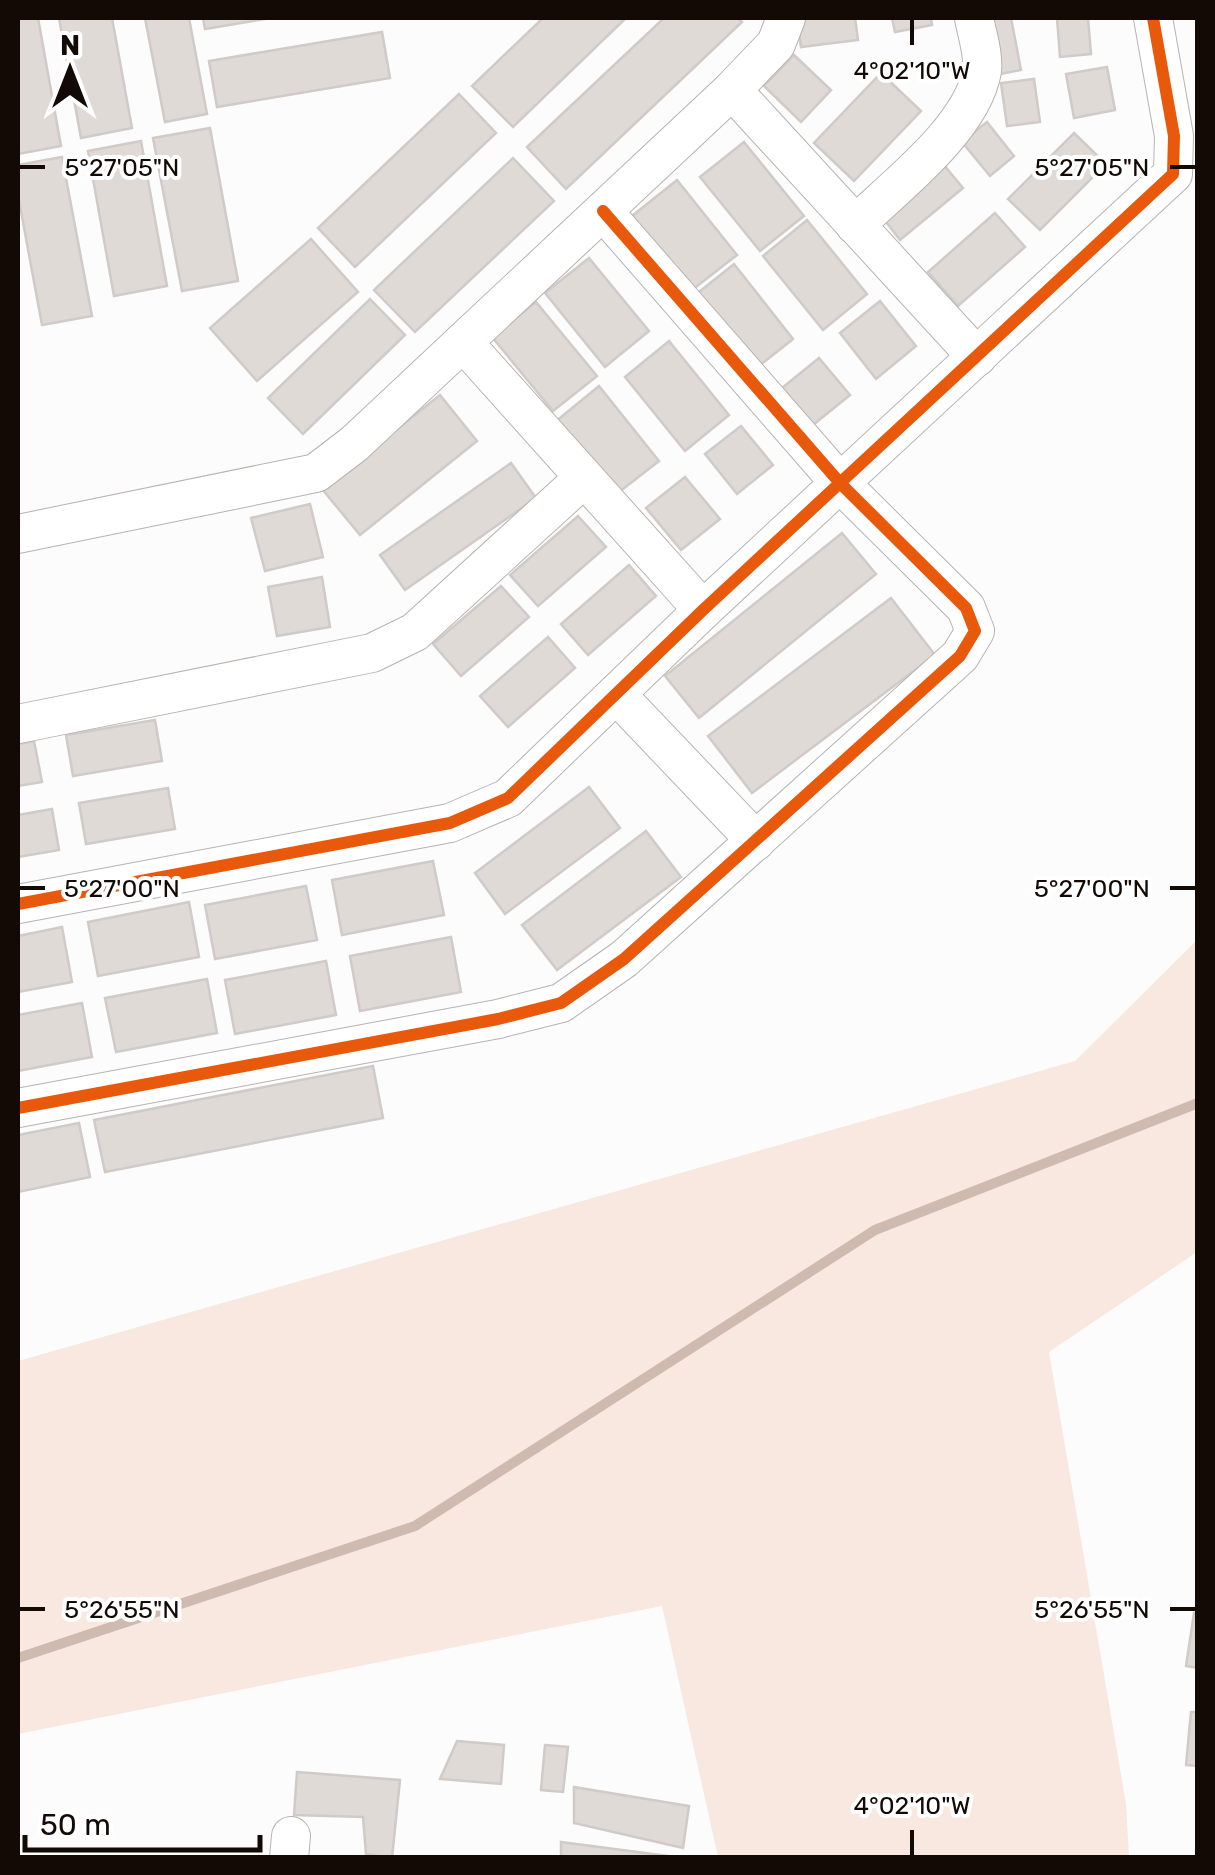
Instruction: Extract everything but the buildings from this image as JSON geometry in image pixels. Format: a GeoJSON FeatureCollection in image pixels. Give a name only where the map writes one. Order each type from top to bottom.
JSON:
{"type":"FeatureCollection","features":[{"type":"Feature","properties":{"kind":"street"},"geometry":{"type":"LineString","coordinates":[[18,534],[316,472],[354,444],[732,90],[776,44],[786,18]]}},
{"type":"Feature","properties":{"kind":"street"},"geometry":{"type":"LineString","coordinates":[[855,225],[942,140],[973,101],[983,68],[974,18]]}},
{"type":"Feature","properties":{"kind":"street"},"geometry":{"type":"LineString","coordinates":[[18,904],[450,824],[508,798],[703,610],[1172,174],[1174,136],[1153,18]]}},
{"type":"Feature","properties":{"kind":"street"},"geometry":{"type":"LineString","coordinates":[[732,90],[976,357]]}},
{"type":"Feature","properties":{"kind":"street"},"geometry":{"type":"LineString","coordinates":[[18,1108],[498,1019],[562,1002],[624,960],[960,656],[975,631],[966,608],[840,484],[602,211]]}},
{"type":"Feature","properties":{"kind":"street"},"geometry":{"type":"LineString","coordinates":[[462,342],[703,610]]}},
{"type":"Feature","properties":{"kind":"street"},"geometry":{"type":"LineString","coordinates":[[18,724],[372,653],[415,632],[584,478]]}},
{"type":"Feature","properties":{"kind":"street"},"geometry":{"type":"LineString","coordinates":[[616,694],[756,840]]}},
{"type":"Feature","properties":{"kind":"shaded area"},"geometry":{"type":"Polygon","coordinates":[[[1197,940],[1197,1252],[1049,1352],[1126,1804],[1129,1857],[718,1857],[662,1606],[18,1734],[18,1361],[1075,1061],[1197,940]]]}},
{"type":"Feature","properties":{"kind":"waterway"},"geometry":{"type":"LineString","coordinates":[[18,1658],[415,1526],[875,1230],[1198,1103]]}},
{"type":"Feature","properties":{"kind":"cycle path"},"geometry":{"type":"LineString","coordinates":[[18,904],[450,823],[508,798],[703,610],[1173,174],[1174,136],[1153,18]]}},
{"type":"Feature","properties":{"kind":"cycle path"},"geometry":{"type":"LineString","coordinates":[[18,1108],[498,1019],[561,1003],[624,959],[960,656],[975,631],[966,608],[840,483],[603,211]]}}]}
